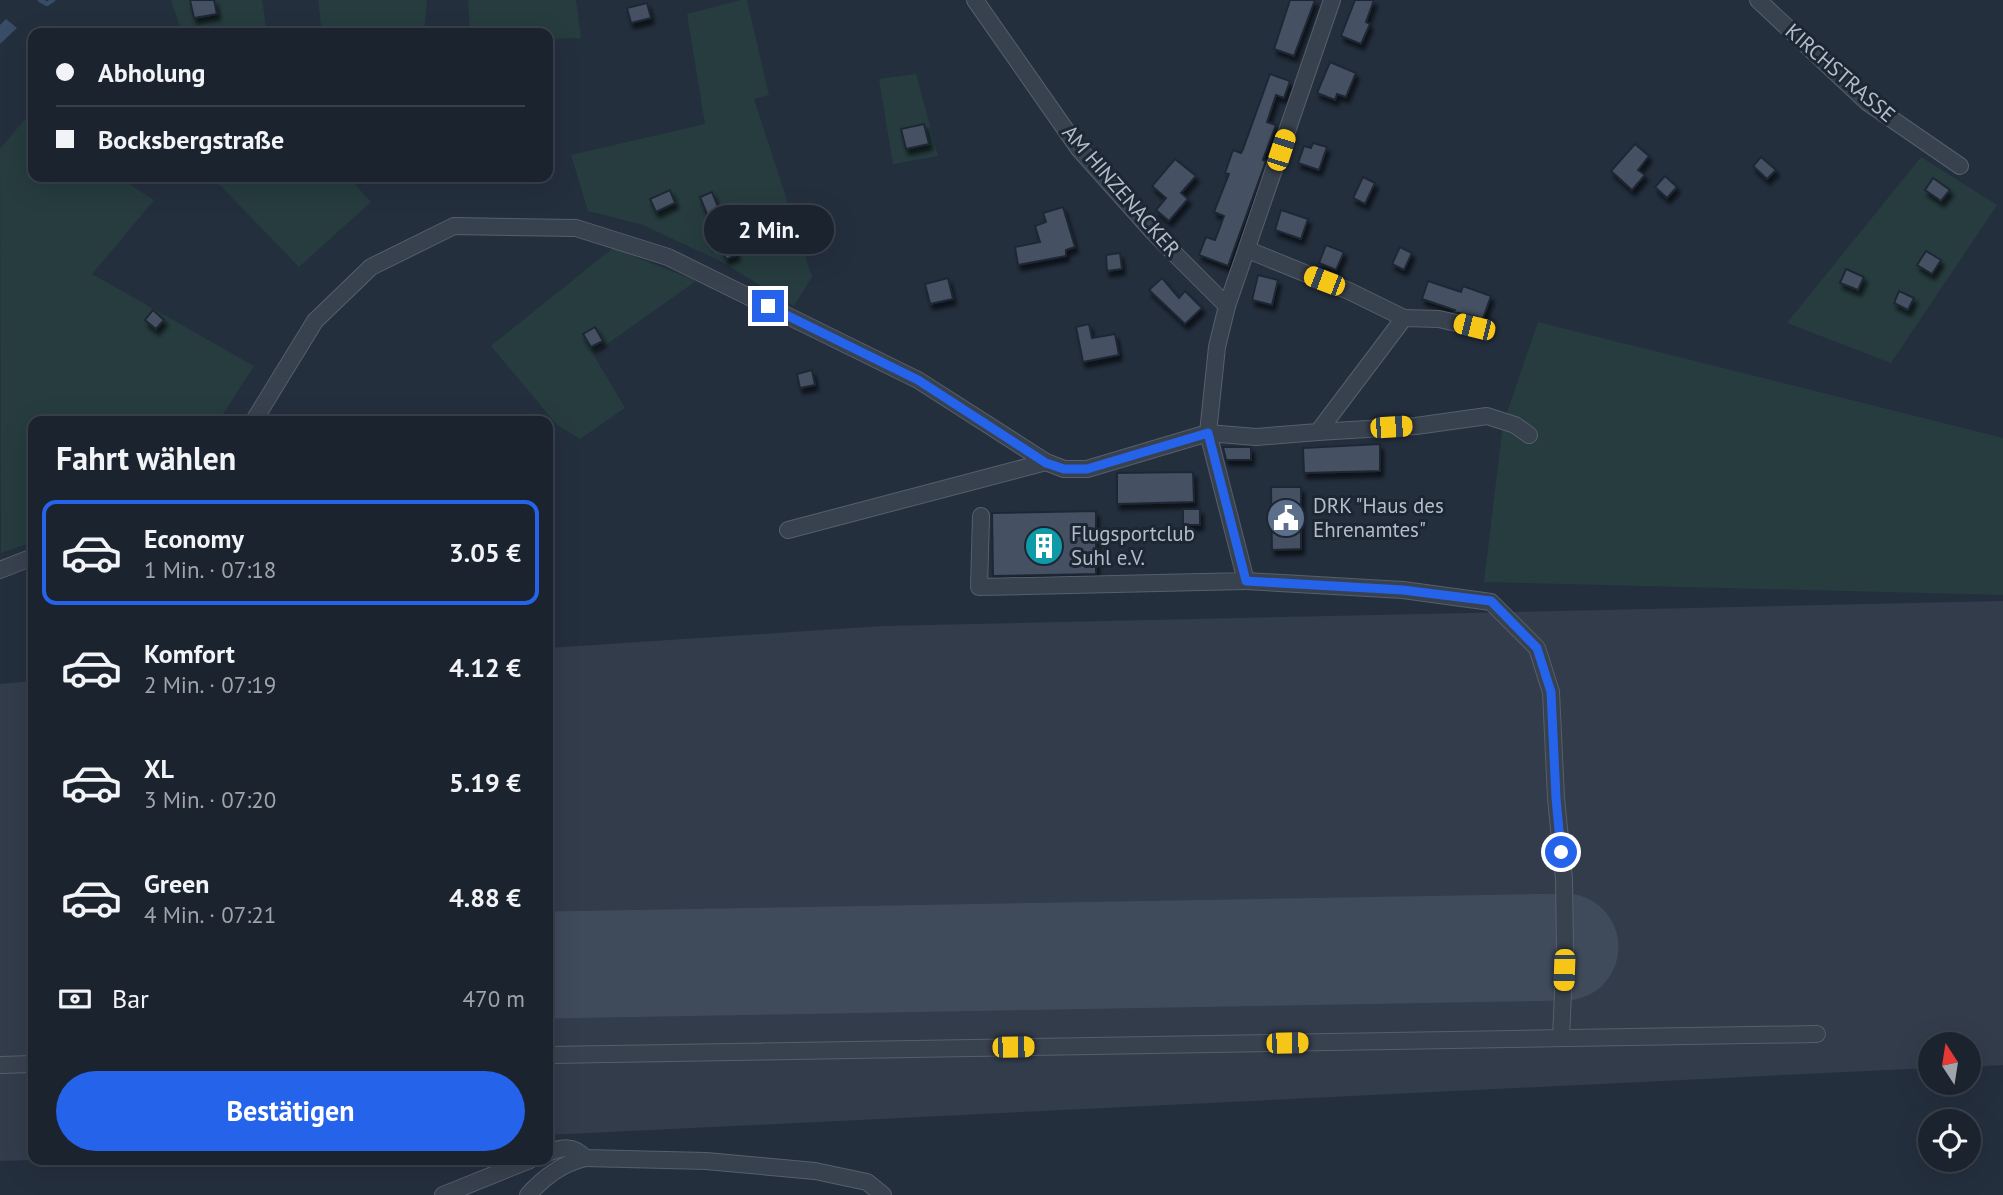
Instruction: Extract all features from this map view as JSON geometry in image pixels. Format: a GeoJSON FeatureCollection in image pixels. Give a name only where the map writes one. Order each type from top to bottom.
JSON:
{"type":"FeatureCollection","features":[{"type":"Feature","properties":{"kind":"street","name":"AM HINZENACKER"},"geometry":{"type":"LineString","coordinates":[[975,0],[1079,149],[1154,233],[1227,306]]}},
{"type":"Feature","properties":{"kind":"street"},"geometry":{"type":"LineString","coordinates":[[1246,581],[1208,433],[1217,347],[1227,306],[1332,0]]}},
{"type":"Feature","properties":{"kind":"street","name":"KIRCHSTRASSE"},"geometry":{"type":"LineString","coordinates":[[1758,0],[1867,102],[1960,166]]}},
{"type":"Feature","properties":{"kind":"street"},"geometry":{"type":"LineString","coordinates":[[257,416],[316,321],[371,267],[454,226],[576,228],[668,257],[918,380],[1046,463],[1064,469],[1087,469],[1208,433],[1255,437],[1416,426],[1487,416],[1516,425],[1529,435]]}},
{"type":"Feature","properties":{"kind":"street"},"geometry":{"type":"LineString","coordinates":[[1248,250],[1349,290],[1404,318],[1439,318],[1474,327]]}},
{"type":"Feature","properties":{"kind":"street"},"geometry":{"type":"LineString","coordinates":[[1318,432],[1404,318]]}},
{"type":"Feature","properties":{"kind":"street"},"geometry":{"type":"LineString","coordinates":[[788,530],[1046,463]]}},
{"type":"Feature","properties":{"kind":"street"},"geometry":{"type":"LineString","coordinates":[[981,516],[979,587],[1246,581],[1403,590],[1491,601],[1537,648],[1551,692],[1556,798],[1564,879],[1561,1038]]}},
{"type":"Feature","properties":{"kind":"street"},"geometry":{"type":"LineString","coordinates":[[0,570],[28,559]]}},
{"type":"Feature","properties":{"kind":"street"},"geometry":{"type":"LineString","coordinates":[[553,1055],[1817,1034]]}},
{"type":"Feature","properties":{"kind":"street"},"geometry":{"type":"LineString","coordinates":[[0,1065],[28,1064]]}},
{"type":"Feature","properties":{"kind":"street"},"geometry":{"type":"LineString","coordinates":[[553,1151],[563,1147],[579,1152],[584,1158]]}},
{"type":"Feature","properties":{"kind":"street"},"geometry":{"type":"LineString","coordinates":[[528,1195],[541,1180],[553,1172],[570,1162],[584,1158],[706,1161],[815,1171],[867,1182],[883,1195]]}},
{"type":"Feature","properties":{"kind":"street"},"geometry":{"type":"LineString","coordinates":[[443,1195],[518,1165]]}},
{"type":"Feature","properties":{"kind":"shaded area"},"geometry":{"type":"Polygon","coordinates":[[[2003,601],[2003,1065],[1981,1066],[1981,1032],[1918,1032],[1918,1069],[553,1135],[553,648],[883,626],[2003,601]]]}},
{"type":"Feature","properties":{"kind":"shaded area"},"geometry":{"type":"Polygon","coordinates":[[[28,681],[28,1160],[0,1161],[0,684],[28,681]]]}},
{"type":"Feature","properties":{"kind":"green space"},"geometry":{"type":"Polygon","coordinates":[[[171,0],[262,0],[266,28],[180,28],[171,0]]]}},
{"type":"Feature","properties":{"kind":"green space"},"geometry":{"type":"Polygon","coordinates":[[[318,0],[427,0],[424,28],[321,28],[318,0]]]}},
{"type":"Feature","properties":{"kind":"green space"},"geometry":{"type":"Polygon","coordinates":[[[468,0],[576,0],[581,38],[553,39],[553,28],[470,28],[468,0]]]}},
{"type":"Feature","properties":{"kind":"green space"},"geometry":{"type":"Polygon","coordinates":[[[747,0],[769,95],[754,99],[812,277],[794,306],[722,262],[643,225],[588,211],[571,155],[705,124],[687,14],[747,0]]]}},
{"type":"Feature","properties":{"kind":"green space"},"geometry":{"type":"Polygon","coordinates":[[[916,74],[938,156],[893,164],[879,79],[916,74]]]}},
{"type":"Feature","properties":{"kind":"green space"},"geometry":{"type":"Polygon","coordinates":[[[26,118],[28,182],[126,182],[154,200],[92,274],[254,366],[222,416],[28,416],[28,544],[1,553],[0,149],[26,118]]]}},
{"type":"Feature","properties":{"kind":"green space"},"geometry":{"type":"Polygon","coordinates":[[[1921,157],[1997,205],[1891,363],[1787,323],[1921,157]]]}},
{"type":"Feature","properties":{"kind":"green space"},"geometry":{"type":"Polygon","coordinates":[[[217,182],[353,182],[371,202],[299,267],[217,182]]]}},
{"type":"Feature","properties":{"kind":"green space"},"geometry":{"type":"Polygon","coordinates":[[[613,248],[696,281],[593,354],[625,408],[580,439],[557,425],[553,416],[549,416],[491,346],[613,248]]]}},
{"type":"Feature","properties":{"kind":"green space"},"geometry":{"type":"Polygon","coordinates":[[[1538,322],[2003,438],[2003,595],[1484,582],[1503,424],[1538,322]]]}},
{"type":"Feature","properties":{"kind":"water"},"geometry":{"type":"Polygon","coordinates":[[[6,19],[17,28],[0,44],[0,25],[6,19]]]}},
{"type":"Feature","properties":{"kind":"building"},"geometry":{"type":"Polygon","coordinates":[[[190,0],[214,0],[217,14],[194,18],[190,0]]]}},
{"type":"Feature","properties":{"kind":"building"},"geometry":{"type":"Polygon","coordinates":[[[1290,0],[1315,0],[1294,56],[1274,49],[1290,0]]]}},
{"type":"Feature","properties":{"kind":"building"},"geometry":{"type":"Polygon","coordinates":[[[1355,0],[1374,0],[1366,22],[1370,24],[1361,44],[1341,36],[1355,0]]]}},
{"type":"Feature","properties":{"kind":"building"},"geometry":{"type":"Polygon","coordinates":[[[647,3],[651,18],[631,23],[627,8],[647,3]]]}},
{"type":"Feature","properties":{"kind":"building"},"geometry":{"type":"Polygon","coordinates":[[[1330,62],[1356,73],[1346,97],[1337,94],[1335,100],[1317,93],[1330,62]]]}},
{"type":"Feature","properties":{"kind":"building"},"geometry":{"type":"Polygon","coordinates":[[[1270,74],[1290,81],[1284,98],[1276,95],[1267,122],[1276,125],[1263,160],[1266,161],[1228,266],[1199,255],[1206,237],[1215,240],[1224,216],[1214,212],[1229,174],[1225,173],[1233,150],[1241,153],[1243,149],[1270,74]]]}},
{"type":"Feature","properties":{"kind":"building"},"geometry":{"type":"Polygon","coordinates":[[[924,124],[929,144],[906,149],[901,129],[924,124]]]}},
{"type":"Feature","properties":{"kind":"building"},"geometry":{"type":"Polygon","coordinates":[[[1313,143],[1327,147],[1319,170],[1298,163],[1304,146],[1311,148],[1313,143]]]}},
{"type":"Feature","properties":{"kind":"building"},"geometry":{"type":"Polygon","coordinates":[[[1635,144],[1649,156],[1638,170],[1645,175],[1632,190],[1611,171],[1635,144]]]}},
{"type":"Feature","properties":{"kind":"building"},"geometry":{"type":"Polygon","coordinates":[[[1761,157],[1776,170],[1767,179],[1753,166],[1761,157]]]}},
{"type":"Feature","properties":{"kind":"building"},"geometry":{"type":"Polygon","coordinates":[[[1175,159],[1196,176],[1181,193],[1188,199],[1169,221],[1156,210],[1166,198],[1152,186],[1175,159]]]}},
{"type":"Feature","properties":{"kind":"building"},"geometry":{"type":"Polygon","coordinates":[[[1665,176],[1677,187],[1667,198],[1655,187],[1665,176]]]}},
{"type":"Feature","properties":{"kind":"building"},"geometry":{"type":"Polygon","coordinates":[[[1363,177],[1375,183],[1365,204],[1353,198],[1363,177]]]}},
{"type":"Feature","properties":{"kind":"building"},"geometry":{"type":"Polygon","coordinates":[[[1933,178],[1950,190],[1941,201],[1925,190],[1933,178]]]}},
{"type":"Feature","properties":{"kind":"building"},"geometry":{"type":"Polygon","coordinates":[[[670,190],[675,203],[656,212],[650,199],[670,190]]]}},
{"type":"Feature","properties":{"kind":"building"},"geometry":{"type":"Polygon","coordinates":[[[712,192],[737,255],[726,259],[718,240],[710,243],[704,230],[712,226],[700,197],[712,192]]]}},
{"type":"Feature","properties":{"kind":"building"},"geometry":{"type":"Polygon","coordinates":[[[1063,207],[1075,247],[1066,250],[1066,256],[1018,265],[1015,247],[1040,242],[1035,226],[1046,222],[1043,213],[1063,207]]]}},
{"type":"Feature","properties":{"kind":"building"},"geometry":{"type":"Polygon","coordinates":[[[1281,210],[1308,219],[1301,239],[1275,230],[1281,210]]]}},
{"type":"Feature","properties":{"kind":"building"},"geometry":{"type":"Polygon","coordinates":[[[1326,245],[1344,252],[1336,270],[1319,263],[1326,245]]]}},
{"type":"Feature","properties":{"kind":"building"},"geometry":{"type":"Polygon","coordinates":[[[1400,247],[1412,253],[1404,270],[1392,264],[1400,247]]]}},
{"type":"Feature","properties":{"kind":"building"},"geometry":{"type":"Polygon","coordinates":[[[1926,251],[1941,260],[1932,274],[1917,265],[1926,251]]]}},
{"type":"Feature","properties":{"kind":"building"},"geometry":{"type":"Polygon","coordinates":[[[1120,253],[1122,269],[1107,271],[1106,255],[1120,253]]]}},
{"type":"Feature","properties":{"kind":"building"},"geometry":{"type":"Polygon","coordinates":[[[1846,269],[1864,277],[1858,290],[1840,283],[1846,269]]]}},
{"type":"Feature","properties":{"kind":"building"},"geometry":{"type":"Polygon","coordinates":[[[1258,275],[1278,280],[1272,305],[1252,300],[1258,275]]]}},
{"type":"Feature","properties":{"kind":"building"},"geometry":{"type":"Polygon","coordinates":[[[948,278],[953,299],[930,304],[925,284],[948,278]]]}},
{"type":"Feature","properties":{"kind":"building"},"geometry":{"type":"Polygon","coordinates":[[[1162,278],[1179,298],[1185,291],[1202,308],[1185,324],[1149,290],[1162,278]]]}},
{"type":"Feature","properties":{"kind":"building"},"geometry":{"type":"Polygon","coordinates":[[[1428,281],[1461,292],[1463,286],[1491,296],[1482,321],[1422,299],[1428,281]]]}},
{"type":"Feature","properties":{"kind":"building"},"geometry":{"type":"Polygon","coordinates":[[[1899,291],[1914,298],[1908,310],[1894,303],[1899,291]]]}},
{"type":"Feature","properties":{"kind":"building"},"geometry":{"type":"Polygon","coordinates":[[[153,310],[164,320],[156,329],[145,320],[153,310]]]}},
{"type":"Feature","properties":{"kind":"building"},"geometry":{"type":"Polygon","coordinates":[[[1089,324],[1092,338],[1115,334],[1119,355],[1083,362],[1076,327],[1089,324]]]}},
{"type":"Feature","properties":{"kind":"building"},"geometry":{"type":"Polygon","coordinates":[[[595,327],[603,341],[591,347],[583,334],[595,327]]]}},
{"type":"Feature","properties":{"kind":"building"},"geometry":{"type":"Polygon","coordinates":[[[812,370],[815,385],[800,388],[797,374],[812,370]]]}},
{"type":"Feature","properties":{"kind":"building"},"geometry":{"type":"Polygon","coordinates":[[[1380,444],[1380,471],[1304,473],[1303,448],[1380,444]]]}},
{"type":"Feature","properties":{"kind":"building"},"geometry":{"type":"Polygon","coordinates":[[[1223,447],[1251,447],[1251,460],[1226,460],[1223,447]]]}},
{"type":"Feature","properties":{"kind":"building"},"geometry":{"type":"Polygon","coordinates":[[[1193,472],[1194,502],[1117,504],[1117,473],[1193,472]]]}},
{"type":"Feature","properties":{"kind":"building"},"geometry":{"type":"Polygon","coordinates":[[[1271,487],[1301,487],[1301,549],[1272,550],[1271,487]]]}},
{"type":"Feature","properties":{"kind":"building"},"geometry":{"type":"Polygon","coordinates":[[[1183,509],[1200,509],[1200,525],[1183,525],[1183,509]]]}},
{"type":"Feature","properties":{"kind":"building","name":"Flugsportclub Suhl e.V."},"geometry":{"type":"Polygon","coordinates":[[[1096,511],[1096,574],[993,576],[992,513],[1096,511]]]}},
{"type":"Feature","properties":{"kind":"waterway"},"geometry":{"type":"LineString","coordinates":[[40,0],[47,4],[53,0]]}},
{"type":"Feature","properties":{"kind":"runway"},"geometry":{"type":"LineString","coordinates":[[553,965],[1565,947]]}},
{"type":"Feature","properties":{"kind":"place","name":"DRK \"Haus des Ehrenamtes\""},"geometry":{"type":"Point","coordinates":[1286,518]}},
{"type":"Feature","properties":{"kind":"place","name":"Flugsportclub Suhl e.V."},"geometry":{"type":"Point","coordinates":[1044,546]}},
{"type":"Feature","properties":{"kind":"route"},"geometry":{"type":"LineString","coordinates":[[768,306],[918,380],[1046,463],[1064,469],[1087,469],[1208,433],[1246,581],[1403,590],[1491,601],[1537,648],[1551,692],[1561,852]]}}]}
